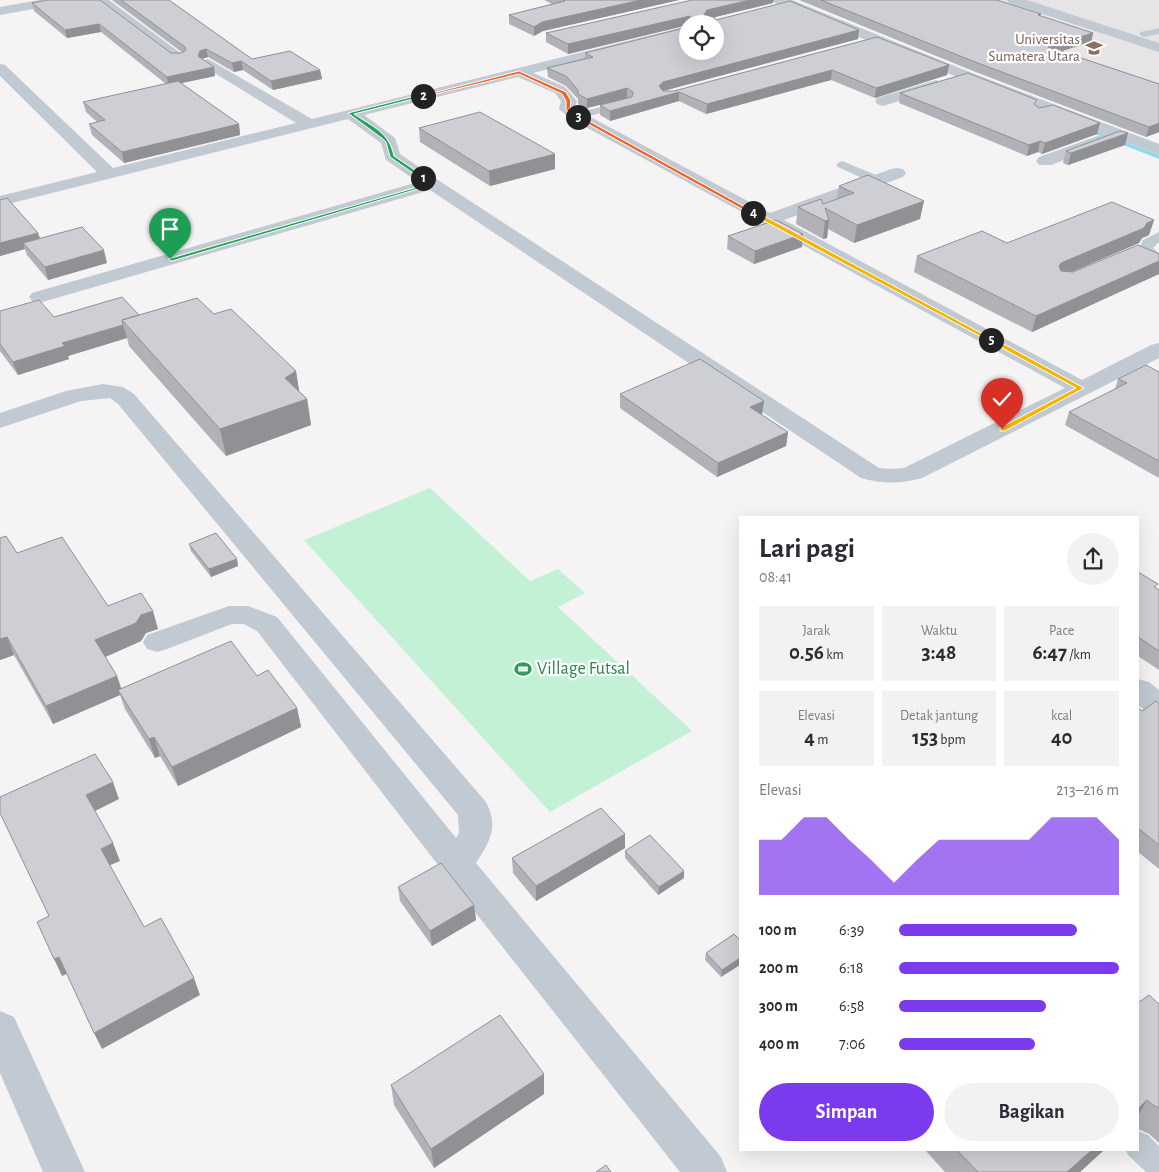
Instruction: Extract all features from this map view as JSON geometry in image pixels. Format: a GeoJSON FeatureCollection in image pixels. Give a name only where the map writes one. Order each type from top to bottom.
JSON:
{"type":"FeatureCollection","features":[{"type":"Feature","properties":{"kind":"street"},"geometry":{"type":"LineString","coordinates":[[0,11],[61,0]]}},
{"type":"Feature","properties":{"kind":"street"},"geometry":{"type":"LineString","coordinates":[[101,0],[179,57]]}},
{"type":"Feature","properties":{"kind":"street"},"geometry":{"type":"LineString","coordinates":[[1014,0],[1159,48]]}},
{"type":"Feature","properties":{"kind":"street"},"geometry":{"type":"LineString","coordinates":[[1041,0],[1159,39]]}},
{"type":"Feature","properties":{"kind":"street"},"geometry":{"type":"LineString","coordinates":[[781,5],[1046,112],[1110,136],[1159,150]]}},
{"type":"Feature","properties":{"kind":"street"},"geometry":{"type":"LineString","coordinates":[[0,201],[679,32]]}},
{"type":"Feature","properties":{"kind":"street"},"geometry":{"type":"LineString","coordinates":[[208,63],[310,124]]}},
{"type":"Feature","properties":{"kind":"street"},"geometry":{"type":"LineString","coordinates":[[0,68],[110,175]]}},
{"type":"Feature","properties":{"kind":"street"},"geometry":{"type":"LineString","coordinates":[[519,72],[564,93],[569,101],[567,109],[577,116],[1081,388]]}},
{"type":"Feature","properties":{"kind":"street"},"geometry":{"type":"LineString","coordinates":[[883,101],[963,77]]}},
{"type":"Feature","properties":{"kind":"street"},"geometry":{"type":"LineString","coordinates":[[350,113],[389,142],[392,156],[432,184],[870,473],[893,478],[913,473],[1159,350]]}},
{"type":"Feature","properties":{"kind":"street"},"geometry":{"type":"LineString","coordinates":[[1045,161],[1110,136]]}},
{"type":"Feature","properties":{"kind":"street"},"geometry":{"type":"LineString","coordinates":[[767,220],[897,173]]}},
{"type":"Feature","properties":{"kind":"street"},"geometry":{"type":"LineString","coordinates":[[39,297],[432,184]]}},
{"type":"Feature","properties":{"kind":"street"},"geometry":{"type":"LineString","coordinates":[[0,421],[86,393],[104,390],[114,391],[126,399],[474,811],[476,835],[457,864]]}},
{"type":"Feature","properties":{"kind":"street"},"geometry":{"type":"LineString","coordinates":[[157,642],[229,615],[248,615],[267,624],[457,864],[706,1172]]}},
{"type":"Feature","properties":{"kind":"street"},"geometry":{"type":"LineString","coordinates":[[1139,691],[1159,705]]}},
{"type":"Feature","properties":{"kind":"street"},"geometry":{"type":"LineString","coordinates":[[0,1029],[64,1172]]}},
{"type":"Feature","properties":{"kind":"lane"},"geometry":{"type":"LineString","coordinates":[[1144,34],[1159,30]]}},
{"type":"Feature","properties":{"kind":"lane"},"geometry":{"type":"LineString","coordinates":[[577,116],[627,103]]}},
{"type":"Feature","properties":{"kind":"lane"},"geometry":{"type":"LineString","coordinates":[[842,164],[876,180]]}},
{"type":"Feature","properties":{"kind":"lane"},"geometry":{"type":"LineString","coordinates":[[1159,236],[1148,243],[1142,250],[1159,258]]}},
{"type":"Feature","properties":{"kind":"lane"},"geometry":{"type":"LineString","coordinates":[[1139,1146],[1159,1165]]}},
{"type":"Feature","properties":{"kind":"shaded area","name":"Universitas Sumatera Utara"},"geometry":{"type":"Polygon","coordinates":[[[897,0],[1159,0],[1159,97],[897,0]]]}},
{"type":"Feature","properties":{"kind":"green space","name":"Village Futsal"},"geometry":{"type":"Polygon","coordinates":[[[430,488],[530,581],[558,569],[585,593],[558,607],[692,731],[550,812],[304,540],[430,488]]]}},
{"type":"Feature","properties":{"kind":"building"},"geometry":{"type":"Polygon","coordinates":[[[48,0],[100,0],[171,53],[182,53],[186,50],[185,47],[121,0],[169,0],[252,59],[290,51],[320,70],[271,81],[241,61],[232,63],[206,49],[200,51],[198,56],[214,67],[167,77],[99,24],[65,30],[32,3],[48,0]]]}},
{"type":"Feature","properties":{"kind":"building"},"geometry":{"type":"Polygon","coordinates":[[[563,0],[641,0],[542,22],[534,27],[509,15],[565,1],[563,0]]]}},
{"type":"Feature","properties":{"kind":"building"},"geometry":{"type":"Polygon","coordinates":[[[692,0],[750,0],[707,10],[704,15],[679,15],[679,19],[568,44],[546,33],[692,0]]]}},
{"type":"Feature","properties":{"kind":"building"},"geometry":{"type":"Polygon","coordinates":[[[821,0],[997,0],[1041,14],[1038,15],[1093,33],[1048,47],[1159,84],[1159,123],[1149,127],[975,62],[821,0]]]}},
{"type":"Feature","properties":{"kind":"building"},"geometry":{"type":"Polygon","coordinates":[[[790,1],[859,30],[663,82],[659,86],[663,91],[674,91],[877,37],[949,65],[876,88],[832,70],[707,104],[679,92],[610,111],[600,105],[632,97],[633,92],[627,88],[587,99],[578,94],[578,90],[566,76],[547,68],[593,57],[585,53],[679,29],[679,60],[724,60],[724,18],[790,1]]]}},
{"type":"Feature","properties":{"kind":"building"},"geometry":{"type":"Polygon","coordinates":[[[968,73],[1037,100],[1034,104],[1039,108],[1053,105],[1100,123],[1045,143],[1040,141],[1029,145],[900,93],[968,73]]]}},
{"type":"Feature","properties":{"kind":"building"},"geometry":{"type":"Polygon","coordinates":[[[178,81],[239,124],[122,152],[89,124],[105,120],[83,102],[178,81]]]}},
{"type":"Feature","properties":{"kind":"building"},"geometry":{"type":"Polygon","coordinates":[[[480,112],[555,154],[489,171],[419,128],[480,112]]]}},
{"type":"Feature","properties":{"kind":"building"},"geometry":{"type":"Polygon","coordinates":[[[1120,131],[1128,133],[1071,153],[1066,151],[1120,131]]]}},
{"type":"Feature","properties":{"kind":"building"},"geometry":{"type":"Polygon","coordinates":[[[868,175],[924,201],[857,225],[825,208],[829,220],[825,221],[798,207],[821,199],[823,204],[854,193],[839,186],[868,175]]]}},
{"type":"Feature","properties":{"kind":"building"},"geometry":{"type":"Polygon","coordinates":[[[7,198],[38,233],[0,243],[0,200],[7,198]]]}},
{"type":"Feature","properties":{"kind":"building"},"geometry":{"type":"Polygon","coordinates":[[[1112,202],[1154,220],[1147,223],[1144,228],[1061,263],[1059,266],[1061,271],[1073,272],[1138,245],[1159,254],[1159,261],[1036,316],[917,256],[982,231],[1007,243],[1112,202]]]}},
{"type":"Feature","properties":{"kind":"building"},"geometry":{"type":"Polygon","coordinates":[[[776,220],[803,234],[755,251],[728,236],[776,220]]]}},
{"type":"Feature","properties":{"kind":"building"},"geometry":{"type":"Polygon","coordinates":[[[82,227],[104,250],[45,267],[23,243],[82,227]]]}},
{"type":"Feature","properties":{"kind":"building"},"geometry":{"type":"Polygon","coordinates":[[[122,297],[139,315],[122,320],[123,325],[62,343],[65,346],[13,362],[0,344],[0,311],[39,300],[54,317],[122,297]]]}},
{"type":"Feature","properties":{"kind":"building"},"geometry":{"type":"Polygon","coordinates":[[[197,298],[214,314],[231,309],[296,371],[285,378],[307,399],[220,429],[122,320],[197,298]]]}},
{"type":"Feature","properties":{"kind":"building"},"geometry":{"type":"Polygon","coordinates":[[[700,359],[764,401],[750,407],[788,432],[718,463],[620,394],[700,359]]]}},
{"type":"Feature","properties":{"kind":"building"},"geometry":{"type":"Polygon","coordinates":[[[1146,365],[1159,372],[1159,461],[1069,412],[1127,383],[1118,379],[1146,365]]]}},
{"type":"Feature","properties":{"kind":"building"},"geometry":{"type":"Polygon","coordinates":[[[216,533],[237,559],[209,569],[189,544],[216,533]]]}},
{"type":"Feature","properties":{"kind":"building"},"geometry":{"type":"Polygon","coordinates":[[[6,536],[17,553],[62,537],[108,606],[141,593],[153,611],[141,615],[136,623],[95,640],[117,676],[46,706],[7,637],[0,639],[0,538],[6,536]]]}},
{"type":"Feature","properties":{"kind":"building"},"geometry":{"type":"Polygon","coordinates":[[[1139,573],[1158,584],[1154,587],[1159,590],[1159,651],[1139,638],[1139,573]]]}},
{"type":"Feature","properties":{"kind":"building"},"geometry":{"type":"Polygon","coordinates":[[[231,641],[257,676],[268,670],[297,708],[172,767],[154,737],[149,739],[118,690],[231,641]]]}},
{"type":"Feature","properties":{"kind":"building"},"geometry":{"type":"Polygon","coordinates":[[[1156,701],[1159,704],[1159,845],[1139,829],[1139,709],[1142,711],[1156,701]]]}},
{"type":"Feature","properties":{"kind":"building"},"geometry":{"type":"Polygon","coordinates":[[[95,754],[113,782],[86,795],[113,843],[101,849],[144,927],[161,918],[194,978],[94,1033],[59,957],[54,959],[37,922],[49,916],[0,813],[0,797],[95,754]]]}},
{"type":"Feature","properties":{"kind":"building"},"geometry":{"type":"Polygon","coordinates":[[[601,808],[625,834],[536,886],[512,858],[601,808]]]}},
{"type":"Feature","properties":{"kind":"building"},"geometry":{"type":"Polygon","coordinates":[[[650,835],[684,871],[659,887],[625,851],[650,835]]]}},
{"type":"Feature","properties":{"kind":"building"},"geometry":{"type":"Polygon","coordinates":[[[441,863],[474,905],[430,931],[398,887],[441,863]]]}},
{"type":"Feature","properties":{"kind":"building"},"geometry":{"type":"Polygon","coordinates":[[[734,934],[739,939],[739,959],[722,970],[706,953],[734,934]]]}},
{"type":"Feature","properties":{"kind":"building"},"geometry":{"type":"Polygon","coordinates":[[[1149,995],[1159,1004],[1159,1108],[1147,1100],[1139,1108],[1139,1002],[1149,995]]]}},
{"type":"Feature","properties":{"kind":"building"},"geometry":{"type":"Polygon","coordinates":[[[500,1015],[544,1074],[431,1149],[391,1085],[500,1015]]]}},
{"type":"Feature","properties":{"kind":"building"},"geometry":{"type":"Polygon","coordinates":[[[958,1151],[1091,1151],[1067,1172],[978,1172],[958,1151]]]}},
{"type":"Feature","properties":{"kind":"building"},"geometry":{"type":"Polygon","coordinates":[[[606,1165],[611,1172],[596,1172],[606,1165]]]}},
{"type":"Feature","properties":{"kind":"waterway"},"geometry":{"type":"LineString","coordinates":[[1087,129],[1159,157]]}},
{"type":"Feature","properties":{"kind":"place","name":"Universitas Sumatera Utara"},"geometry":{"type":"Point","coordinates":[1094,48]}},
{"type":"Feature","properties":{"kind":"place","name":"Village Futsal"},"geometry":{"type":"Point","coordinates":[523,669]}},
{"type":"Feature","properties":{"kind":"route"},"geometry":{"type":"LineString","coordinates":[[170,259],[432,184],[392,156],[390,154],[389,142],[350,113],[519,72],[564,93],[569,101],[567,109],[577,116],[1081,388],[1002,429]]}}]}
